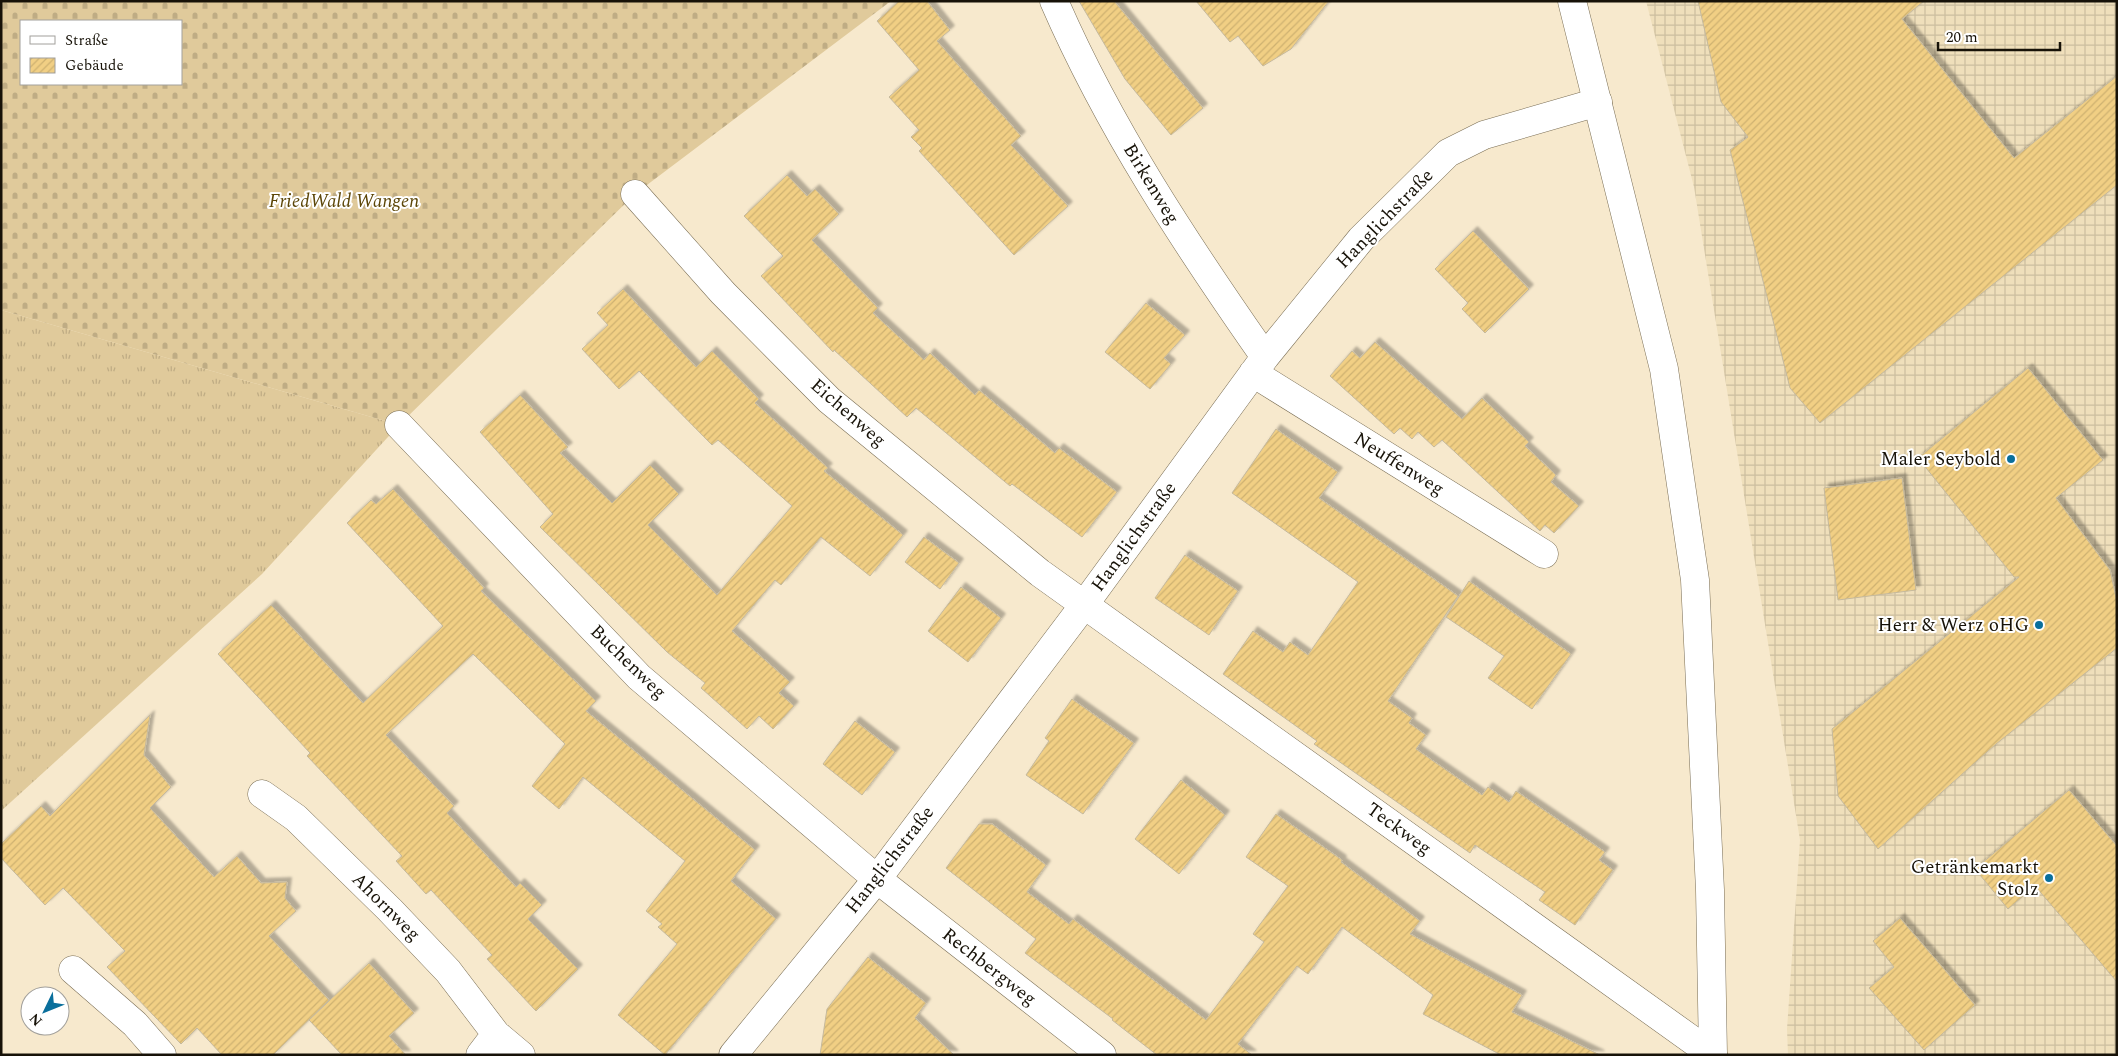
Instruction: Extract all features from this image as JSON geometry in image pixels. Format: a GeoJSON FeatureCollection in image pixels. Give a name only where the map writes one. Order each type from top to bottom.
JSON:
{"type":"FeatureCollection","features":[{"type":"Feature","properties":{"kind":"street","name":"Birkenweg"},"geometry":{"type":"LineString","coordinates":[[1054,1],[1074,48],[1134,157],[1259,365]]}},
{"type":"Feature","properties":{"kind":"street"},"geometry":{"type":"LineString","coordinates":[[1572,1],[1664,369],[1695,580],[1710,890],[1713,1055]]}},
{"type":"Feature","properties":{"kind":"street","name":"Hanglichstraße"},"geometry":{"type":"LineString","coordinates":[[733,1055],[877,879],[1084,605],[1259,365],[1360,239],[1448,153],[1484,135],[1598,102]]}},
{"type":"Feature","properties":{"kind":"street","name":"Eichenweg"},"geometry":{"type":"LineString","coordinates":[[635,194],[723,293],[829,400],[1040,573],[1084,605]]}},
{"type":"Feature","properties":{"kind":"street","name":"Neuffenweg"},"geometry":{"type":"LineString","coordinates":[[1259,365],[1544,554]]}},
{"type":"Feature","properties":{"kind":"street","name":"Buchenweg"},"geometry":{"type":"LineString","coordinates":[[400,425],[639,677],[877,879]]}},
{"type":"Feature","properties":{"kind":"street","name":"Teckweg"},"geometry":{"type":"LineString","coordinates":[[1084,605],[1713,1055]]}},
{"type":"Feature","properties":{"kind":"street","name":"Ahornweg"},"geometry":{"type":"LineString","coordinates":[[262,794],[296,818],[390,910],[448,971],[496,1034],[521,1055]]}},
{"type":"Feature","properties":{"kind":"street","name":"Rechbergweg"},"geometry":{"type":"LineString","coordinates":[[877,879],[1102,1055]]}},
{"type":"Feature","properties":{"kind":"street"},"geometry":{"type":"LineString","coordinates":[[73,970],[135,1024],[162,1055]]}},
{"type":"Feature","properties":{"kind":"street"},"geometry":{"type":"LineString","coordinates":[[480,1055],[496,1034]]}},
{"type":"Feature","properties":{"kind":"shaded area"},"geometry":{"type":"Polygon","coordinates":[[[1646,1],[2117,1],[2117,1055],[1788,1055],[1787,1029],[1800,840],[1694,187],[1646,1]]]}},
{"type":"Feature","properties":{"kind":"green space","name":"FriedWald Wangen"},"geometry":{"type":"Polygon","coordinates":[[[1,1],[891,1],[635,194],[399,425],[1,310],[1,1]]]}},
{"type":"Feature","properties":{"kind":"green space"},"geometry":{"type":"Polygon","coordinates":[[[1,310],[399,425],[262,574],[1,811],[1,310]]]}},
{"type":"Feature","properties":{"kind":"building"},"geometry":{"type":"Polygon","coordinates":[[[899,1],[927,1],[950,30],[937,41],[1021,136],[1011,145],[1068,206],[1014,255],[919,151],[922,148],[911,137],[919,130],[889,97],[919,70],[877,21],[899,1]]]}},
{"type":"Feature","properties":{"kind":"building"},"geometry":{"type":"Polygon","coordinates":[[[1079,1],[1114,1],[1203,108],[1171,135],[1125,79],[1079,1]]]}},
{"type":"Feature","properties":{"kind":"building"},"geometry":{"type":"Polygon","coordinates":[[[1196,1],[1329,1],[1291,49],[1263,66],[1238,36],[1230,42],[1196,1]]]}},
{"type":"Feature","properties":{"kind":"building"},"geometry":{"type":"Polygon","coordinates":[[[1698,1],[1924,1],[1902,19],[2014,158],[2117,76],[2117,185],[1820,423],[1790,388],[1730,150],[1748,137],[1721,102],[1698,1]]]}},
{"type":"Feature","properties":{"kind":"building"},"geometry":{"type":"Polygon","coordinates":[[[787,175],[807,196],[815,189],[839,214],[812,240],[878,308],[873,313],[924,360],[930,353],[975,395],[979,390],[1055,453],[1059,448],[1117,492],[1082,537],[1012,484],[1010,486],[916,408],[907,417],[834,350],[833,352],[761,276],[783,256],[744,216],[787,175]]]}},
{"type":"Feature","properties":{"kind":"building"},"geometry":{"type":"Polygon","coordinates":[[[1473,231],[1529,289],[1485,333],[1462,309],[1468,303],[1435,269],[1473,231]]]}},
{"type":"Feature","properties":{"kind":"building"},"geometry":{"type":"Polygon","coordinates":[[[623,289],[696,367],[712,351],[759,399],[755,403],[828,468],[824,471],[903,535],[870,576],[821,537],[781,585],[775,580],[732,631],[790,682],[779,693],[794,706],[773,729],[759,716],[747,729],[701,688],[705,683],[667,652],[540,527],[553,514],[480,432],[520,395],[568,447],[560,453],[612,503],[650,465],[679,494],[648,525],[717,595],[792,506],[718,440],[712,445],[639,371],[619,389],[582,349],[608,325],[597,313],[623,289]]]}},
{"type":"Feature","properties":{"kind":"building"},"geometry":{"type":"Polygon","coordinates":[[[1146,303],[1185,335],[1164,358],[1171,364],[1150,389],[1105,352],[1146,303]]]}},
{"type":"Feature","properties":{"kind":"building"},"geometry":{"type":"Polygon","coordinates":[[[1375,342],[1462,419],[1482,398],[1529,442],[1525,446],[1556,475],[1551,482],[1579,506],[1554,533],[1545,525],[1540,531],[1442,440],[1434,447],[1418,432],[1412,439],[1400,428],[1394,434],[1330,376],[1352,351],[1360,358],[1375,342]]]}},
{"type":"Feature","properties":{"kind":"building"},"geometry":{"type":"Polygon","coordinates":[[[2028,368],[2103,460],[2056,498],[2110,570],[2117,602],[2117,648],[1996,744],[1878,849],[1838,796],[1832,729],[2019,577],[2014,577],[1918,458],[2028,368]]]}},
{"type":"Feature","properties":{"kind":"building"},"geometry":{"type":"Polygon","coordinates":[[[1276,429],[1338,472],[1319,498],[1458,596],[1388,701],[1412,718],[1409,723],[1426,735],[1416,749],[1482,795],[1488,787],[1509,802],[1516,791],[1605,852],[1599,860],[1613,870],[1575,925],[1539,900],[1545,892],[1475,845],[1470,853],[1314,744],[1317,741],[1223,674],[1253,631],[1283,652],[1290,642],[1308,655],[1358,582],[1232,493],[1276,429]]]}},
{"type":"Feature","properties":{"kind":"building"},"geometry":{"type":"Polygon","coordinates":[[[1902,478],[1916,590],[1838,600],[1824,488],[1902,478]]]}},
{"type":"Feature","properties":{"kind":"building"},"geometry":{"type":"Polygon","coordinates":[[[393,489],[484,588],[481,591],[596,701],[586,711],[755,850],[731,881],[776,919],[665,1055],[618,1015],[677,944],[658,927],[662,924],[646,911],[685,861],[583,777],[559,809],[532,786],[565,744],[473,654],[386,735],[454,806],[447,813],[516,887],[520,883],[542,905],[528,919],[578,969],[536,1011],[487,959],[492,955],[431,890],[426,894],[396,861],[402,856],[307,756],[310,753],[218,654],[271,605],[363,703],[443,626],[347,523],[371,500],[376,504],[393,489]]]}},
{"type":"Feature","properties":{"kind":"building"},"geometry":{"type":"Polygon","coordinates":[[[924,537],[959,563],[940,589],[905,562],[924,537]]]}},
{"type":"Feature","properties":{"kind":"building"},"geometry":{"type":"Polygon","coordinates":[[[1185,555],[1238,591],[1209,635],[1155,598],[1185,555]]]}},
{"type":"Feature","properties":{"kind":"building"},"geometry":{"type":"Polygon","coordinates":[[[1469,581],[1571,654],[1532,709],[1488,678],[1504,656],[1446,617],[1469,581]]]}},
{"type":"Feature","properties":{"kind":"building"},"geometry":{"type":"Polygon","coordinates":[[[961,587],[1001,618],[968,662],[928,631],[961,587]]]}},
{"type":"Feature","properties":{"kind":"building"},"geometry":{"type":"Polygon","coordinates":[[[1072,699],[1134,743],[1083,814],[1026,775],[1049,741],[1045,738],[1072,699]]]}},
{"type":"Feature","properties":{"kind":"building"},"geometry":{"type":"Polygon","coordinates":[[[150,715],[144,755],[171,787],[150,808],[214,877],[237,856],[261,883],[287,882],[285,898],[296,911],[269,936],[329,1000],[273,1055],[222,1055],[197,1028],[181,1044],[107,967],[125,951],[63,888],[45,905],[1,858],[1,844],[41,806],[50,816],[150,715]]]}},
{"type":"Feature","properties":{"kind":"building"},"geometry":{"type":"Polygon","coordinates":[[[855,721],[895,752],[862,795],[823,764],[855,721]]]}},
{"type":"Feature","properties":{"kind":"building"},"geometry":{"type":"Polygon","coordinates":[[[1181,780],[1225,815],[1179,874],[1135,839],[1181,780]]]}},
{"type":"Feature","properties":{"kind":"building","name":"Getränkemarkt Stolz"},"geometry":{"type":"Polygon","coordinates":[[[2069,790],[2117,846],[2117,982],[2035,886],[2008,909],[1975,869],[2069,790]]]}},
{"type":"Feature","properties":{"kind":"building"},"geometry":{"type":"Polygon","coordinates":[[[1276,814],[1342,860],[1341,862],[1420,921],[1410,934],[1522,995],[1512,1012],[1600,1055],[1501,1055],[1423,1014],[1433,995],[1342,927],[1308,974],[1297,966],[1238,1044],[1252,1055],[1157,1055],[1113,1019],[1025,953],[1036,939],[946,868],[979,824],[992,824],[1046,865],[1027,892],[1069,924],[1073,919],[1206,1020],[1264,942],[1253,934],[1288,886],[1246,857],[1276,814]]]}},
{"type":"Feature","properties":{"kind":"building"},"geometry":{"type":"Polygon","coordinates":[[[1900,918],[1975,1005],[1924,1050],[1869,988],[1894,967],[1873,941],[1900,918]]]}},
{"type":"Feature","properties":{"kind":"building"},"geometry":{"type":"Polygon","coordinates":[[[868,957],[926,1003],[915,1018],[954,1055],[820,1055],[827,1009],[868,957]]]}},
{"type":"Feature","properties":{"kind":"building"},"geometry":{"type":"Polygon","coordinates":[[[369,963],[414,1013],[389,1036],[406,1055],[342,1055],[309,1020],[369,963]]]}},
{"type":"Feature","properties":{"kind":"place","name":"Maler Seybold"},"geometry":{"type":"Point","coordinates":[2011,459]}},
{"type":"Feature","properties":{"kind":"place","name":"Herr & Werz oHG"},"geometry":{"type":"Point","coordinates":[2039,625]}},
{"type":"Feature","properties":{"kind":"place","name":"Getränkemarkt Stolz"},"geometry":{"type":"Point","coordinates":[2049,878]}}]}
